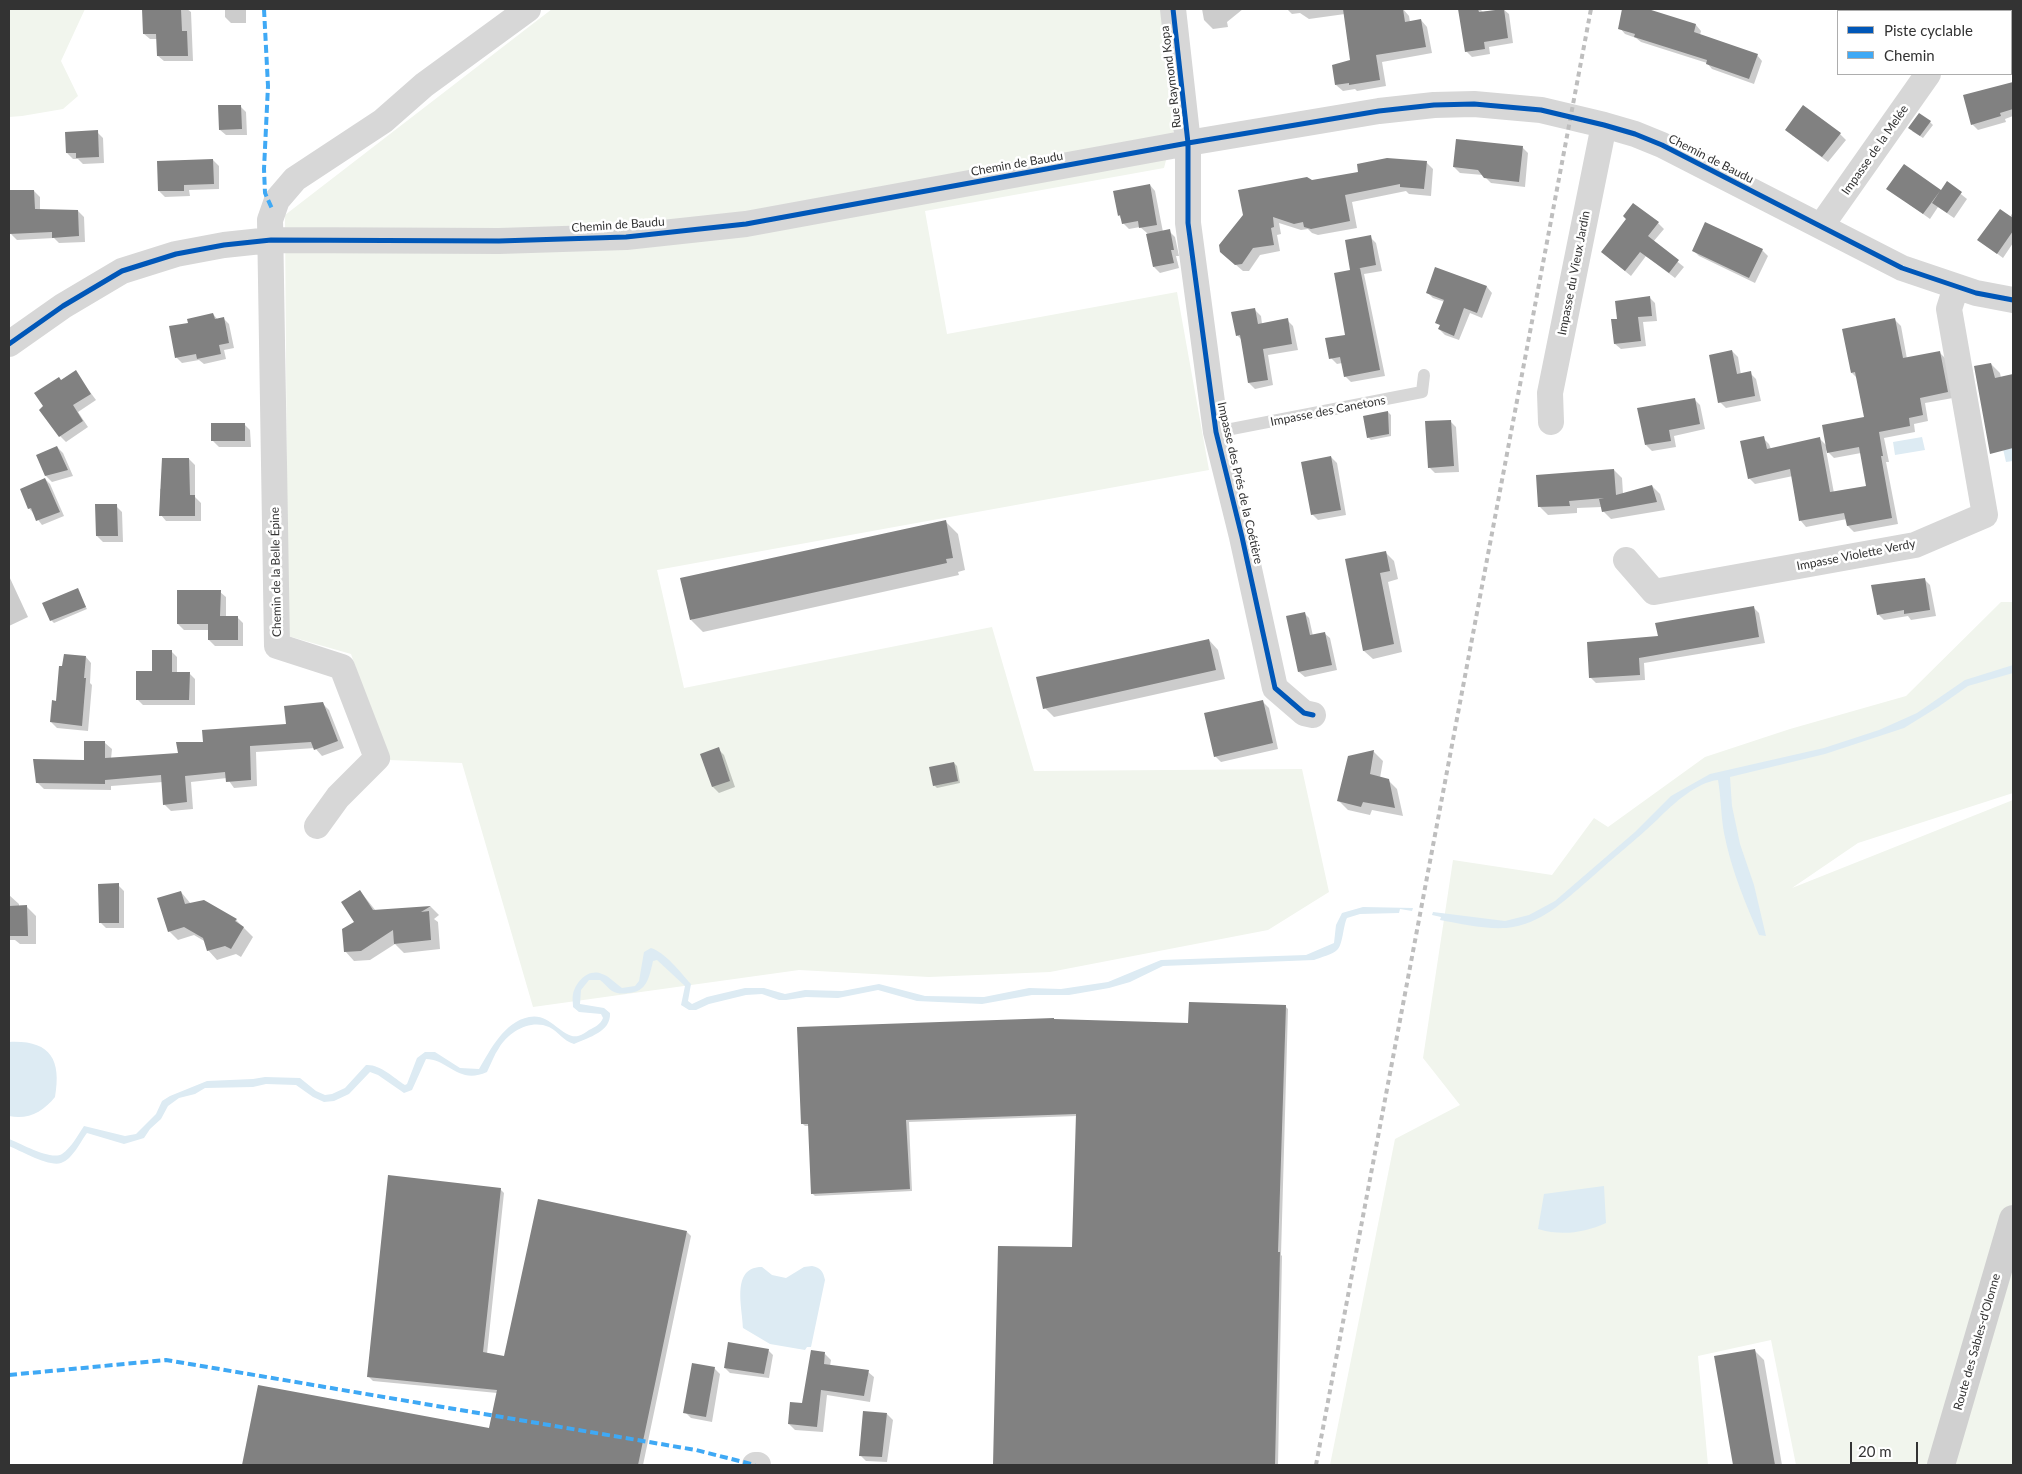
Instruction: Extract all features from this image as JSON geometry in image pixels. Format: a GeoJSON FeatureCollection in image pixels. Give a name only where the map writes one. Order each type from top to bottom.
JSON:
{"type":"FeatureCollection","features":[{"type":"Feature","properties":{"kind":"main road","name":"Route des Sables-d'Olonne"},"geometry":{"type":"LineString","coordinates":[[1941,1465],[2013,1219]]}},
{"type":"Feature","properties":{"kind":"street"},"geometry":{"type":"LineString","coordinates":[[272,240],[270,220],[277,200],[295,179],[383,121],[424,85],[528,9]]}},
{"type":"Feature","properties":{"kind":"street","name":"Rue Raymond Kopa"},"geometry":{"type":"LineString","coordinates":[[1173,9],[1188,143]]}},
{"type":"Feature","properties":{"kind":"street","name":"Impasse de la Melée"},"geometry":{"type":"LineString","coordinates":[[1821,226],[1927,75]]}},
{"type":"Feature","properties":{"kind":"street","name":"Chemin de Baudu"},"geometry":{"type":"LineString","coordinates":[[9,344],[63,306],[122,271],[176,254],[224,245],[272,240],[499,241],[626,237],[746,224],[1188,143],[1379,111],[1434,105],[1474,104],[1541,110],[1571,116],[1635,134],[1662,145],[1902,268],[1976,293],[2013,300]]}},
{"type":"Feature","properties":{"kind":"street","name":"Impasse du Vieux Jardin"},"geometry":{"type":"LineString","coordinates":[[1551,422],[1550,394],[1604,125]]}},
{"type":"Feature","properties":{"kind":"street","name":"Impasse des Prés de la Coétière"},"geometry":{"type":"LineString","coordinates":[[1188,143],[1188,223],[1216,432],[1242,537],[1275,688],[1304,713],[1313,715]]}},
{"type":"Feature","properties":{"kind":"street","name":"Chemin de la Belle Épine"},"geometry":{"type":"LineString","coordinates":[[272,240],[277,646],[342,666],[377,758],[338,798],[318,826]]}},
{"type":"Feature","properties":{"kind":"street","name":"Impasse Violette Verdy"},"geometry":{"type":"LineString","coordinates":[[1626,560],[1654,592],[1915,545],[1985,515],[1948,309],[1956,287]]}},
{"type":"Feature","properties":{"kind":"lane","name":"Impasse des Canetons"},"geometry":{"type":"LineString","coordinates":[[1216,432],[1422,392],[1424,375]]}},
{"type":"Feature","properties":{"kind":"shaded area"},"geometry":{"type":"Polygon","coordinates":[[[9,9],[85,9],[61,61],[78,96],[63,109],[9,117],[9,9]]]}},
{"type":"Feature","properties":{"kind":"shaded area"},"geometry":{"type":"Polygon","coordinates":[[[552,9],[1165,9],[1175,126],[1164,168],[925,211],[947,334],[1177,292],[1209,470],[657,570],[684,688],[992,627],[1034,771],[1302,769],[1329,892],[1268,930],[1050,972],[929,977],[799,970],[533,1007],[462,763],[389,760],[351,654],[288,636],[285,215],[552,9]]]}},
{"type":"Feature","properties":{"kind":"shaded area"},"geometry":{"type":"Polygon","coordinates":[[[1999,431],[2006,436],[2013,434],[2013,461],[2006,462],[1999,431]]]}},
{"type":"Feature","properties":{"kind":"shaded area"},"geometry":{"type":"Polygon","coordinates":[[[1922,437],[1925,450],[1895,455],[1893,442],[1922,437]]]}},
{"type":"Feature","properties":{"kind":"shaded area"},"geometry":{"type":"Polygon","coordinates":[[[2001,602],[2013,602],[2013,793],[1858,843],[1792,888],[2013,800],[2013,1465],[1796,1465],[1771,1340],[1698,1356],[1708,1465],[1330,1465],[1395,1139],[1460,1105],[1423,1058],[1453,860],[1552,875],[1594,818],[1608,827],[1705,757],[1790,729],[1906,696],[2001,602]]]}},
{"type":"Feature","properties":{"kind":"shaded area"},"geometry":{"type":"Polygon","coordinates":[[[2013,665],[2013,673],[1968,686],[1904,728],[1825,754],[1730,777],[1732,806],[1740,844],[1754,885],[1766,936],[1759,935],[1730,859],[1724,833],[1718,780],[1702,785],[1686,795],[1565,900],[1536,920],[1513,927],[1496,928],[1440,920],[1441,917],[1432,915],[1433,912],[1505,921],[1529,915],[1555,901],[1635,832],[1671,796],[1710,774],[1824,748],[1879,730],[1917,713],[1965,680],[2013,665]]]}},
{"type":"Feature","properties":{"kind":"shaded area"},"geometry":{"type":"Polygon","coordinates":[[[1363,907],[1413,908],[1412,911],[1400,909],[1399,913],[1360,914],[1347,918],[1339,948],[1314,960],[1163,966],[1130,982],[1109,988],[1069,995],[1032,995],[982,1004],[917,1001],[878,990],[838,998],[806,997],[786,1000],[779,1000],[762,994],[746,995],[709,1004],[696,1010],[689,1010],[681,1005],[685,986],[657,960],[653,961],[646,983],[634,992],[616,993],[600,980],[589,980],[581,990],[580,1004],[604,1008],[610,1013],[607,1025],[598,1033],[574,1044],[549,1027],[535,1025],[521,1028],[508,1036],[503,1042],[487,1072],[477,1075],[461,1074],[434,1060],[426,1059],[412,1090],[404,1093],[378,1075],[370,1072],[349,1094],[334,1101],[324,1102],[296,1085],[266,1084],[253,1087],[205,1088],[195,1094],[179,1098],[168,1106],[161,1119],[150,1129],[144,1138],[124,1144],[87,1133],[73,1154],[61,1163],[56,1164],[42,1161],[9,1146],[9,1139],[36,1151],[57,1156],[68,1148],[84,1126],[125,1136],[136,1134],[156,1114],[162,1101],[207,1081],[265,1077],[300,1078],[316,1091],[325,1095],[345,1088],[366,1065],[371,1065],[382,1069],[405,1085],[417,1058],[425,1052],[435,1052],[460,1068],[479,1069],[499,1037],[512,1024],[520,1020],[529,1017],[543,1018],[572,1036],[581,1035],[597,1026],[603,1018],[601,1014],[579,1012],[573,1007],[573,996],[577,985],[583,977],[597,973],[607,976],[622,988],[635,986],[639,981],[644,952],[651,948],[667,958],[691,984],[688,1001],[692,1004],[707,997],[745,988],[764,988],[785,994],[805,990],[842,991],[879,984],[925,996],[984,997],[1029,988],[1061,989],[1108,982],[1161,960],[1306,955],[1334,943],[1336,925],[1342,913],[1363,907]]]}},
{"type":"Feature","properties":{"kind":"shaded area"},"geometry":{"type":"Polygon","coordinates":[[[9,1042],[23,1042],[43,1048],[50,1054],[54,1062],[57,1083],[55,1097],[40,1111],[29,1116],[9,1116],[9,1042]]]}},
{"type":"Feature","properties":{"kind":"shaded area"},"geometry":{"type":"Polygon","coordinates":[[[1604,1186],[1606,1223],[1581,1231],[1564,1233],[1538,1229],[1544,1194],[1604,1186]]]}},
{"type":"Feature","properties":{"kind":"shaded area"},"geometry":{"type":"Polygon","coordinates":[[[812,1266],[821,1270],[825,1280],[811,1347],[807,1347],[805,1350],[770,1344],[743,1328],[741,1290],[742,1281],[746,1274],[752,1269],[762,1267],[772,1275],[786,1278],[804,1267],[812,1266]]]}},
{"type":"Feature","properties":{"kind":"building"},"geometry":{"type":"Polygon","coordinates":[[[142,9],[181,9],[182,31],[187,31],[188,56],[157,56],[156,34],[143,34],[142,9]]]}},
{"type":"Feature","properties":{"kind":"building"},"geometry":{"type":"Polygon","coordinates":[[[1343,9],[1403,9],[1405,22],[1421,19],[1426,47],[1376,55],[1380,80],[1349,85],[1349,83],[1335,85],[1332,65],[1350,60],[1343,9]]]}},
{"type":"Feature","properties":{"kind":"building"},"geometry":{"type":"Polygon","coordinates":[[[1458,9],[1478,9],[1479,12],[1504,9],[1508,38],[1484,42],[1485,49],[1465,52],[1458,9]]]}},
{"type":"Feature","properties":{"kind":"building"},"geometry":{"type":"Polygon","coordinates":[[[1622,9],[1648,9],[1696,24],[1694,32],[1758,54],[1749,79],[1706,64],[1707,60],[1634,37],[1635,34],[1618,29],[1622,9]]]}},
{"type":"Feature","properties":{"kind":"building"},"geometry":{"type":"Polygon","coordinates":[[[2013,82],[2013,109],[2000,113],[2001,116],[1971,125],[1963,95],[2013,82]]]}},
{"type":"Feature","properties":{"kind":"building"},"geometry":{"type":"Polygon","coordinates":[[[218,105],[241,105],[242,129],[219,130],[218,105]]]}},
{"type":"Feature","properties":{"kind":"building"},"geometry":{"type":"Polygon","coordinates":[[[1803,105],[1841,133],[1822,157],[1785,130],[1803,105]]]}},
{"type":"Feature","properties":{"kind":"building"},"geometry":{"type":"Polygon","coordinates":[[[1919,113],[1931,121],[1920,136],[1908,128],[1919,113]]]}},
{"type":"Feature","properties":{"kind":"building"},"geometry":{"type":"Polygon","coordinates":[[[98,130],[99,157],[76,158],[76,153],[66,153],[65,132],[98,130]]]}},
{"type":"Feature","properties":{"kind":"building"},"geometry":{"type":"Polygon","coordinates":[[[1456,139],[1523,146],[1519,182],[1484,178],[1478,170],[1453,167],[1456,139]]]}},
{"type":"Feature","properties":{"kind":"building"},"geometry":{"type":"Polygon","coordinates":[[[1387,158],[1427,161],[1424,189],[1400,187],[1400,184],[1345,195],[1350,221],[1311,229],[1304,227],[1303,222],[1294,224],[1273,217],[1274,227],[1271,228],[1274,245],[1253,248],[1242,264],[1235,265],[1220,252],[1219,245],[1243,215],[1238,190],[1307,177],[1312,180],[1358,172],[1357,164],[1387,158]]]}},
{"type":"Feature","properties":{"kind":"building"},"geometry":{"type":"Polygon","coordinates":[[[213,159],[214,184],[184,185],[184,191],[158,191],[157,161],[213,159]]]}},
{"type":"Feature","properties":{"kind":"building"},"geometry":{"type":"Polygon","coordinates":[[[1904,164],[1941,190],[1947,181],[1962,192],[1947,213],[1932,203],[1940,191],[1923,214],[1886,189],[1904,164]]]}},
{"type":"Feature","properties":{"kind":"building"},"geometry":{"type":"Polygon","coordinates":[[[1150,184],[1157,225],[1139,228],[1138,221],[1122,224],[1120,215],[1118,216],[1113,191],[1150,184]]]}},
{"type":"Feature","properties":{"kind":"building"},"geometry":{"type":"Polygon","coordinates":[[[10,190],[34,190],[35,209],[78,210],[79,236],[52,238],[52,232],[9,234],[10,190]]]}},
{"type":"Feature","properties":{"kind":"building"},"geometry":{"type":"Polygon","coordinates":[[[1633,203],[1659,222],[1648,236],[1679,260],[1669,273],[1640,252],[1625,271],[1601,252],[1626,219],[1623,216],[1633,203]]]}},
{"type":"Feature","properties":{"kind":"building"},"geometry":{"type":"Polygon","coordinates":[[[2000,209],[2013,218],[2013,231],[1997,254],[1977,240],[2000,209]]]}},
{"type":"Feature","properties":{"kind":"building"},"geometry":{"type":"Polygon","coordinates":[[[1705,222],[1763,249],[1749,278],[1692,251],[1705,222]]]}},
{"type":"Feature","properties":{"kind":"building"},"geometry":{"type":"Polygon","coordinates":[[[1170,229],[1174,250],[1171,250],[1174,263],[1153,267],[1146,234],[1170,229]]]}},
{"type":"Feature","properties":{"kind":"building"},"geometry":{"type":"Polygon","coordinates":[[[1371,235],[1376,265],[1360,268],[1380,370],[1344,377],[1340,357],[1329,359],[1325,338],[1345,335],[1334,273],[1350,270],[1345,240],[1371,235]]]}},
{"type":"Feature","properties":{"kind":"building"},"geometry":{"type":"Polygon","coordinates":[[[1435,267],[1487,286],[1477,313],[1464,308],[1454,336],[1438,329],[1440,325],[1435,323],[1444,300],[1426,293],[1435,267]]]}},
{"type":"Feature","properties":{"kind":"building"},"geometry":{"type":"Polygon","coordinates":[[[1650,296],[1652,316],[1638,317],[1641,341],[1614,344],[1611,319],[1617,319],[1615,301],[1650,296]]]}},
{"type":"Feature","properties":{"kind":"building"},"geometry":{"type":"Polygon","coordinates":[[[1255,308],[1258,324],[1288,318],[1292,344],[1263,349],[1268,380],[1248,383],[1240,335],[1236,336],[1231,312],[1255,308]]]}},
{"type":"Feature","properties":{"kind":"building"},"geometry":{"type":"Polygon","coordinates":[[[213,313],[215,319],[224,317],[229,343],[219,345],[221,354],[197,359],[196,354],[175,358],[169,326],[188,323],[187,319],[213,313]]]}},
{"type":"Feature","properties":{"kind":"building"},"geometry":{"type":"Polygon","coordinates":[[[1895,318],[1903,358],[1940,351],[1948,392],[1920,398],[1923,415],[1909,418],[1910,426],[1879,432],[1883,456],[1881,456],[1892,518],[1847,526],[1844,513],[1799,521],[1790,469],[1748,479],[1740,441],[1764,436],[1767,449],[1820,437],[1830,492],[1866,486],[1859,447],[1827,453],[1822,425],[1864,417],[1855,372],[1851,373],[1842,329],[1895,318]]]}},
{"type":"Feature","properties":{"kind":"building"},"geometry":{"type":"Polygon","coordinates":[[[1732,350],[1737,374],[1751,371],[1755,396],[1718,403],[1709,355],[1732,350]]]}},
{"type":"Feature","properties":{"kind":"building"},"geometry":{"type":"Polygon","coordinates":[[[1991,363],[1995,378],[2013,374],[2013,448],[1990,454],[1974,366],[1991,363]]]}},
{"type":"Feature","properties":{"kind":"building"},"geometry":{"type":"Polygon","coordinates":[[[76,370],[91,394],[73,405],[83,421],[59,437],[39,410],[43,406],[34,393],[59,377],[61,380],[76,370]]]}},
{"type":"Feature","properties":{"kind":"building"},"geometry":{"type":"Polygon","coordinates":[[[1695,398],[1700,424],[1669,430],[1671,441],[1645,445],[1637,408],[1695,398]]]}},
{"type":"Feature","properties":{"kind":"building"},"geometry":{"type":"Polygon","coordinates":[[[1388,411],[1389,434],[1367,438],[1363,416],[1388,411]]]}},
{"type":"Feature","properties":{"kind":"building"},"geometry":{"type":"Polygon","coordinates":[[[1451,420],[1454,466],[1428,468],[1425,421],[1451,420]]]}},
{"type":"Feature","properties":{"kind":"building"},"geometry":{"type":"Polygon","coordinates":[[[211,423],[245,423],[245,441],[211,441],[211,423]]]}},
{"type":"Feature","properties":{"kind":"building"},"geometry":{"type":"Polygon","coordinates":[[[57,446],[68,470],[45,476],[36,455],[57,446]]]}},
{"type":"Feature","properties":{"kind":"building"},"geometry":{"type":"Polygon","coordinates":[[[1331,456],[1341,510],[1311,515],[1301,462],[1331,456]]]}},
{"type":"Feature","properties":{"kind":"building"},"geometry":{"type":"Polygon","coordinates":[[[162,458],[189,458],[190,495],[195,495],[195,516],[159,516],[162,458]]]}},
{"type":"Feature","properties":{"kind":"building"},"geometry":{"type":"Polygon","coordinates":[[[1614,469],[1616,495],[1652,485],[1657,502],[1602,512],[1599,499],[1604,498],[1569,501],[1570,506],[1538,507],[1536,475],[1614,469]]]}},
{"type":"Feature","properties":{"kind":"building"},"geometry":{"type":"Polygon","coordinates":[[[45,478],[60,512],[36,521],[31,508],[28,509],[20,489],[45,478]]]}},
{"type":"Feature","properties":{"kind":"building"},"geometry":{"type":"Polygon","coordinates":[[[95,504],[117,504],[118,536],[96,536],[95,504]]]}},
{"type":"Feature","properties":{"kind":"building"},"geometry":{"type":"Polygon","coordinates":[[[946,520],[953,558],[946,559],[947,563],[690,620],[680,578],[946,520]]]}},
{"type":"Feature","properties":{"kind":"building"},"geometry":{"type":"Polygon","coordinates":[[[1386,551],[1390,571],[1380,573],[1394,644],[1363,651],[1345,559],[1386,551]]]}},
{"type":"Feature","properties":{"kind":"building"},"geometry":{"type":"Polygon","coordinates":[[[1925,578],[1930,610],[1904,614],[1904,610],[1877,615],[1871,585],[1925,578]]]}},
{"type":"Feature","properties":{"kind":"building"},"geometry":{"type":"Polygon","coordinates":[[[78,588],[86,607],[50,621],[42,603],[78,588]]]}},
{"type":"Feature","properties":{"kind":"building"},"geometry":{"type":"Polygon","coordinates":[[[177,590],[221,590],[220,616],[238,616],[238,640],[208,640],[208,624],[177,624],[177,590]]]}},
{"type":"Feature","properties":{"kind":"building"},"geometry":{"type":"Polygon","coordinates":[[[1754,606],[1759,637],[1639,658],[1640,675],[1589,678],[1587,642],[1658,636],[1655,623],[1754,606]]]}},
{"type":"Feature","properties":{"kind":"building"},"geometry":{"type":"Polygon","coordinates":[[[1305,612],[1310,635],[1325,632],[1332,665],[1298,672],[1286,616],[1305,612]]]}},
{"type":"Feature","properties":{"kind":"building"},"geometry":{"type":"Polygon","coordinates":[[[1209,639],[1216,670],[1043,709],[1036,677],[1209,639]]]}},
{"type":"Feature","properties":{"kind":"building"},"geometry":{"type":"Polygon","coordinates":[[[152,650],[172,650],[172,672],[190,672],[189,700],[136,700],[136,671],[152,671],[152,650]]]}},
{"type":"Feature","properties":{"kind":"building"},"geometry":{"type":"Polygon","coordinates":[[[64,654],[86,656],[82,726],[50,722],[52,700],[56,701],[59,666],[62,666],[64,654]]]}},
{"type":"Feature","properties":{"kind":"building"},"geometry":{"type":"Polygon","coordinates":[[[1263,700],[1273,743],[1214,757],[1204,713],[1263,700]]]}},
{"type":"Feature","properties":{"kind":"building"},"geometry":{"type":"Polygon","coordinates":[[[323,702],[338,741],[314,750],[311,742],[250,746],[251,780],[226,782],[225,772],[185,776],[187,802],[163,805],[161,775],[105,780],[105,784],[36,783],[33,759],[84,760],[84,741],[105,741],[105,758],[178,753],[176,742],[203,742],[202,730],[286,724],[284,706],[323,702]]]}},
{"type":"Feature","properties":{"kind":"building"},"geometry":{"type":"Polygon","coordinates":[[[719,747],[730,781],[712,787],[700,754],[719,747]]]}},
{"type":"Feature","properties":{"kind":"building"},"geometry":{"type":"Polygon","coordinates":[[[1374,750],[1370,774],[1389,779],[1395,808],[1363,802],[1361,807],[1337,801],[1348,756],[1374,750]]]}},
{"type":"Feature","properties":{"kind":"building"},"geometry":{"type":"Polygon","coordinates":[[[954,762],[958,781],[933,786],[929,767],[954,762]]]}},
{"type":"Feature","properties":{"kind":"building"},"geometry":{"type":"Polygon","coordinates":[[[119,883],[119,923],[99,923],[98,884],[119,883]]]}},
{"type":"Feature","properties":{"kind":"building"},"geometry":{"type":"Polygon","coordinates":[[[360,890],[373,910],[431,906],[421,912],[429,911],[431,940],[394,944],[393,930],[361,951],[344,952],[342,929],[354,922],[341,902],[360,890]]]}},
{"type":"Feature","properties":{"kind":"building"},"geometry":{"type":"Polygon","coordinates":[[[181,891],[185,904],[204,900],[237,919],[235,921],[244,927],[231,949],[225,946],[207,951],[203,938],[184,927],[168,932],[157,898],[181,891]]]}},
{"type":"Feature","properties":{"kind":"building"},"geometry":{"type":"Polygon","coordinates":[[[27,905],[28,936],[10,936],[9,906],[27,905]]]}},
{"type":"Feature","properties":{"kind":"building"},"geometry":{"type":"Polygon","coordinates":[[[1189,1002],[1286,1005],[1278,1252],[1280,1252],[1275,1465],[993,1465],[998,1246],[1072,1247],[1076,1114],[906,1120],[910,1189],[811,1194],[808,1124],[801,1124],[797,1027],[1054,1018],[1188,1023],[1189,1002]]]}},
{"type":"Feature","properties":{"kind":"building"},"geometry":{"type":"Polygon","coordinates":[[[388,1175],[501,1188],[483,1352],[504,1356],[538,1199],[687,1231],[638,1465],[242,1465],[258,1385],[489,1428],[497,1390],[367,1377],[388,1175]]]}},
{"type":"Feature","properties":{"kind":"building"},"geometry":{"type":"Polygon","coordinates":[[[728,1342],[769,1349],[764,1374],[724,1368],[728,1342]]]}},
{"type":"Feature","properties":{"kind":"building"},"geometry":{"type":"Polygon","coordinates":[[[1755,1349],[1775,1465],[1733,1465],[1714,1356],[1755,1349]]]}},
{"type":"Feature","properties":{"kind":"building"},"geometry":{"type":"Polygon","coordinates":[[[811,1350],[825,1352],[824,1364],[869,1370],[864,1396],[821,1390],[817,1427],[788,1424],[790,1402],[802,1403],[811,1350]]]}},
{"type":"Feature","properties":{"kind":"building"},"geometry":{"type":"Polygon","coordinates":[[[692,1363],[715,1367],[706,1417],[683,1413],[692,1363]]]}},
{"type":"Feature","properties":{"kind":"building"},"geometry":{"type":"Polygon","coordinates":[[[863,1411],[887,1413],[882,1457],[859,1456],[863,1411]]]}},
{"type":"Feature","properties":{"kind":"railway"},"geometry":{"type":"LineString","coordinates":[[1316,1465],[1591,9]]}},
{"type":"Feature","properties":{"kind":"marked path"},"geometry":{"type":"LineString","coordinates":[[264,9],[268,86],[264,169],[265,193],[273,211]]}},
{"type":"Feature","properties":{"kind":"marked path"},"geometry":{"type":"LineString","coordinates":[[9,1375],[166,1360],[696,1450],[755,1465]]}},
{"type":"Feature","properties":{"kind":"cycle path"},"geometry":{"type":"LineString","coordinates":[[1173,9],[1188,143],[1188,223],[1216,432],[1242,537],[1275,688],[1304,713],[1313,715]]}},
{"type":"Feature","properties":{"kind":"cycle path"},"geometry":{"type":"LineString","coordinates":[[9,344],[63,306],[122,271],[176,254],[224,245],[271,240],[499,241],[626,237],[746,224],[1188,143],[1379,111],[1434,105],[1474,104],[1541,110],[1635,134],[1662,145],[1902,268],[1976,293],[2013,300]]}}]}
